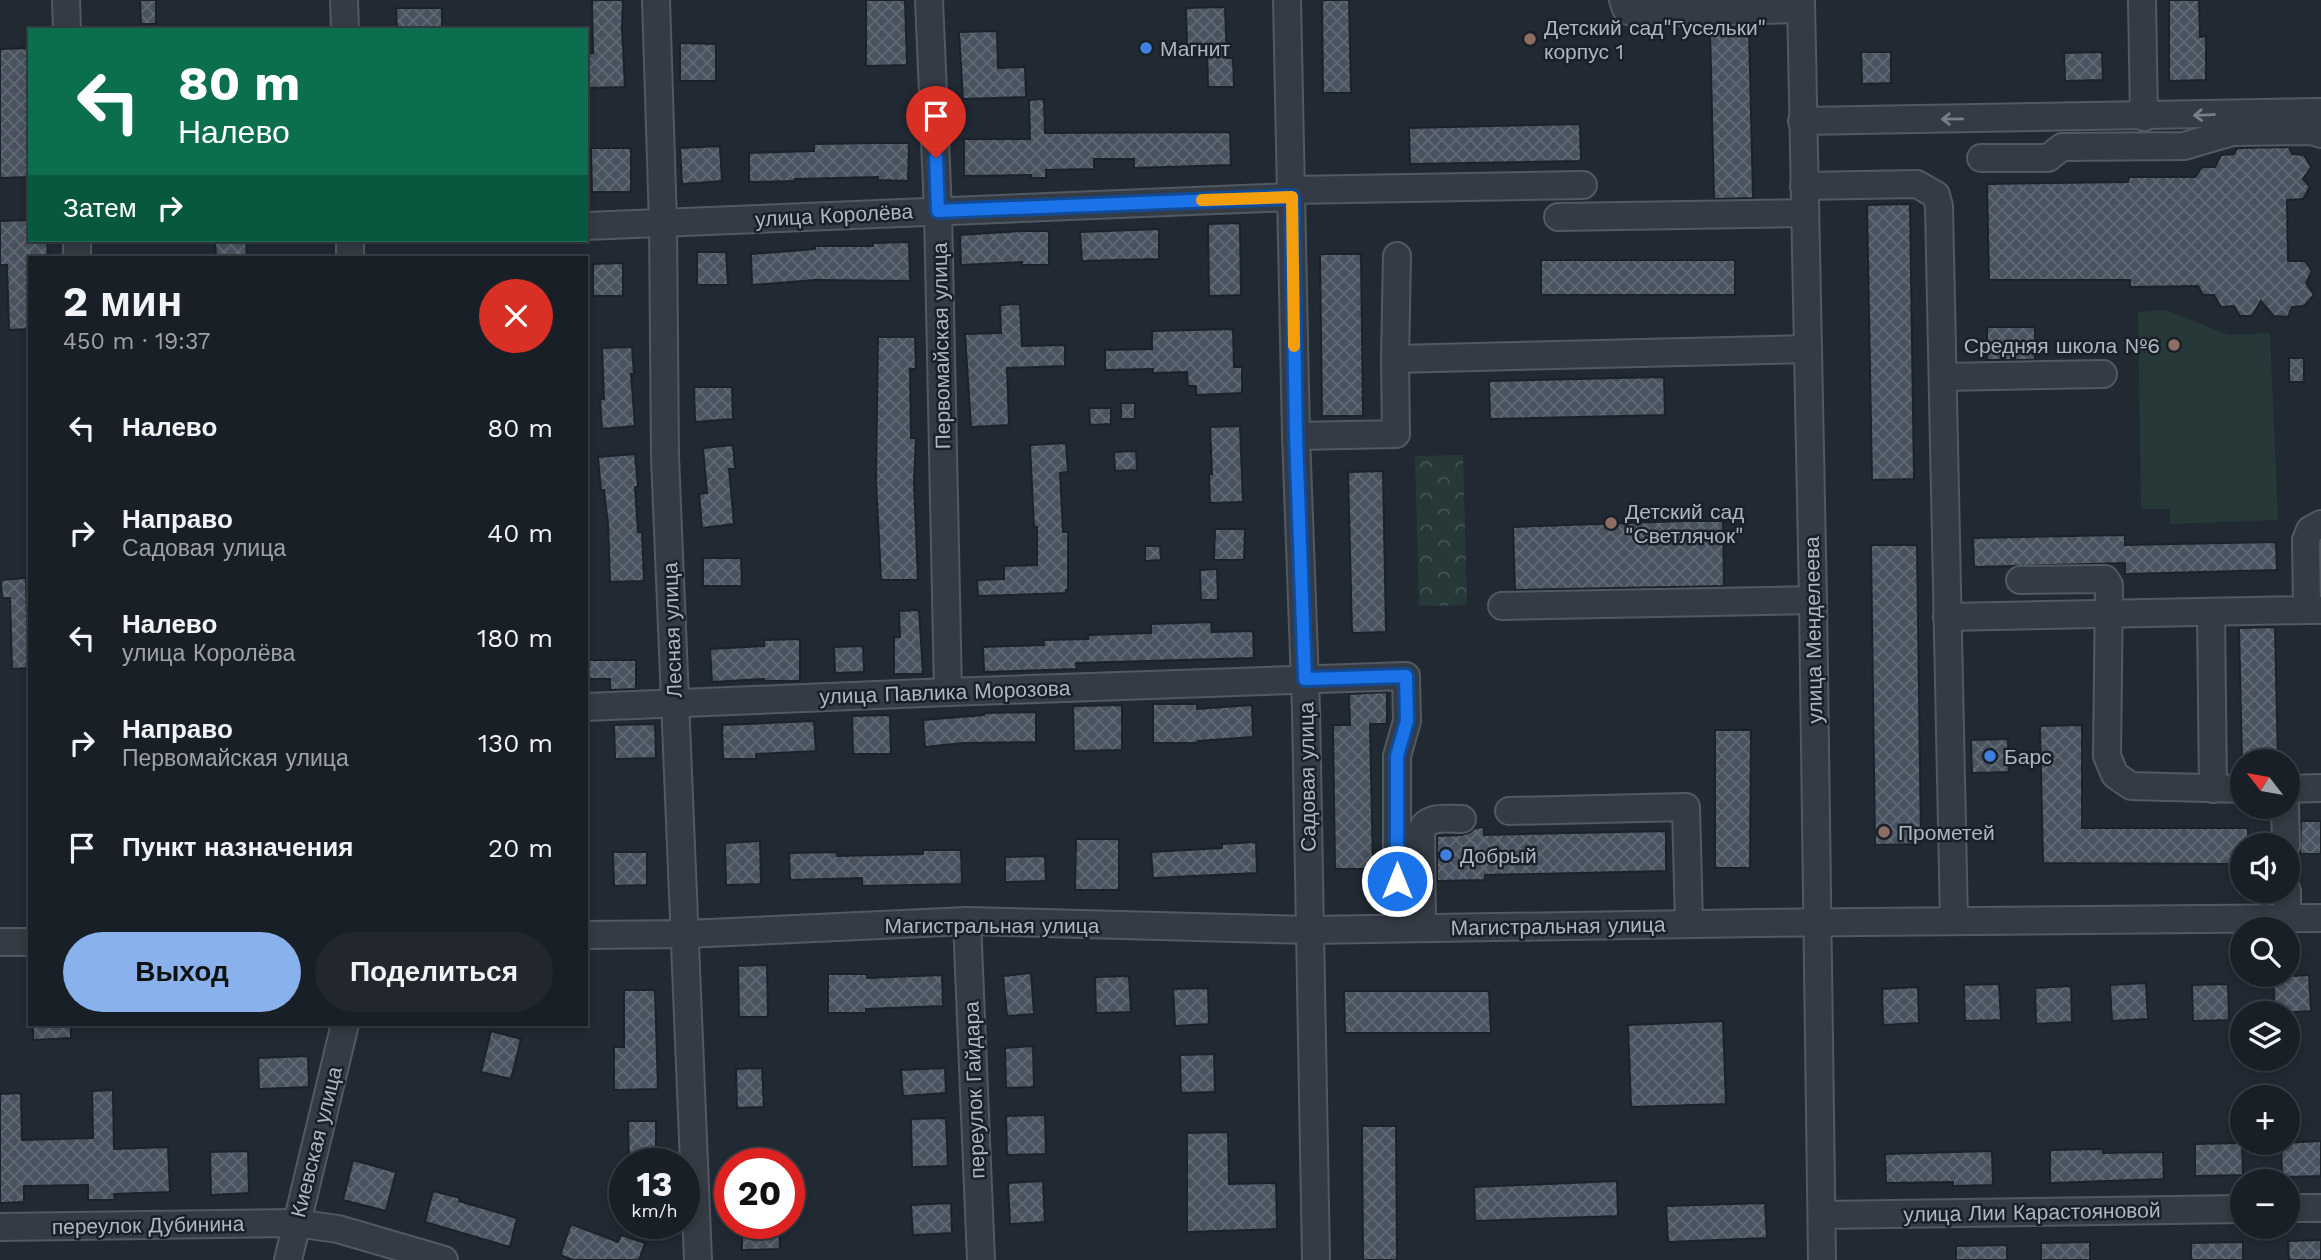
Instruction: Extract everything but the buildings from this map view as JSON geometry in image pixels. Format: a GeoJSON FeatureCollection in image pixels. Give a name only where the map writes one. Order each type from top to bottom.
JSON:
{"type":"FeatureCollection","features":[{"type":"Feature","properties":{"kind":"street"},"geometry":{"type":"LineString","coordinates":[[66,0],[67,28]]}},
{"type":"Feature","properties":{"kind":"street"},"geometry":{"type":"LineString","coordinates":[[344,0],[345,28]]}},
{"type":"Feature","properties":{"kind":"street","name":"Лесная улица"},"geometry":{"type":"LineString","coordinates":[[656,0],[663,223],[665,457],[698,1260]]}},
{"type":"Feature","properties":{"kind":"street","name":"Первомайская улица"},"geometry":{"type":"LineString","coordinates":[[929,0],[938,211],[948,692]]}},
{"type":"Feature","properties":{"kind":"street","name":"Садовая улица"},"geometry":{"type":"LineString","coordinates":[[1287,0],[1296,436],[1305,679],[1316,1260]]}},
{"type":"Feature","properties":{"kind":"street"},"geometry":{"type":"LineString","coordinates":[[1623,0],[1626,9],[1631,12],[1684,6],[1801,5]]}},
{"type":"Feature","properties":{"kind":"street"},"geometry":{"type":"LineString","coordinates":[[2142,0],[2144,117]]}},
{"type":"Feature","properties":{"kind":"street","name":"улица Менделеева"},"geometry":{"type":"LineString","coordinates":[[1801,5],[1822,1260]]}},
{"type":"Feature","properties":{"kind":"street"},"geometry":{"type":"LineString","coordinates":[[1802,121],[2321,112]]}},
{"type":"Feature","properties":{"kind":"street"},"geometry":{"type":"LineString","coordinates":[[2004,119],[1993,158],[2048,158],[2062,147],[2184,146],[2232,132],[2311,131],[2321,134]]}},
{"type":"Feature","properties":{"kind":"street"},"geometry":{"type":"LineString","coordinates":[[1804,186],[1917,184],[1936,195],[1939,206],[1954,921]]}},
{"type":"Feature","properties":{"kind":"street","name":"улица Королёва"},"geometry":{"type":"LineString","coordinates":[[588,226],[1292,193],[1583,185]]}},
{"type":"Feature","properties":{"kind":"street"},"geometry":{"type":"LineString","coordinates":[[1558,217],[1804,213]]}},
{"type":"Feature","properties":{"kind":"street"},"geometry":{"type":"LineString","coordinates":[[1296,436],[1396,434],[1397,256]]}},
{"type":"Feature","properties":{"kind":"street"},"geometry":{"type":"LineString","coordinates":[[1395,359],[1807,349]]}},
{"type":"Feature","properties":{"kind":"street"},"geometry":{"type":"LineString","coordinates":[[1944,377],[2103,374]]}},
{"type":"Feature","properties":{"kind":"street"},"geometry":{"type":"LineString","coordinates":[[1947,617],[2314,610],[2306,540],[2310,530],[2321,524]]}},
{"type":"Feature","properties":{"kind":"street"},"geometry":{"type":"LineString","coordinates":[[2020,580],[2105,579],[2109,585],[2107,756],[2115,775],[2131,786],[2230,789]]}},
{"type":"Feature","properties":{"kind":"street"},"geometry":{"type":"LineString","coordinates":[[1502,606],[1813,600]]}},
{"type":"Feature","properties":{"kind":"street"},"geometry":{"type":"LineString","coordinates":[[2211,612],[2213,789]]}},
{"type":"Feature","properties":{"kind":"street","name":"улица Павлика Морозова"},"geometry":{"type":"LineString","coordinates":[[588,708],[1406,676],[1407,721],[1397,756],[1409,928]]}},
{"type":"Feature","properties":{"kind":"street"},"geometry":{"type":"LineString","coordinates":[[2300,789],[2321,788]]}},
{"type":"Feature","properties":{"kind":"street"},"geometry":{"type":"LineString","coordinates":[[1509,811],[1686,807],[1689,924]]}},
{"type":"Feature","properties":{"kind":"street"},"geometry":{"type":"LineString","coordinates":[[1409,928],[1423,824],[1430,820],[1462,819]]}},
{"type":"Feature","properties":{"kind":"street","name":"Магистральная улица"},"geometry":{"type":"LineString","coordinates":[[2300,918],[2321,918]]}},
{"type":"Feature","properties":{"kind":"street","name":"Магистральная улица"},"geometry":{"type":"LineString","coordinates":[[588,935],[967,921],[1310,930],[2230,919]]}},
{"type":"Feature","properties":{"kind":"street","name":"переулок Гайдара"},"geometry":{"type":"LineString","coordinates":[[967,921],[981,1260]]}},
{"type":"Feature","properties":{"kind":"street"},"geometry":{"type":"LineString","coordinates":[[0,942],[28,942]]}},
{"type":"Feature","properties":{"kind":"street","name":"Киевская улица"},"geometry":{"type":"LineString","coordinates":[[288,1260],[344,1026]]}},
{"type":"Feature","properties":{"kind":"street"},"geometry":{"type":"LineString","coordinates":[[2300,1208],[2321,1208]]}},
{"type":"Feature","properties":{"kind":"street","name":"улица Лии Карастояновой"},"geometry":{"type":"LineString","coordinates":[[1822,1215],[2230,1209]]}},
{"type":"Feature","properties":{"kind":"street","name":"переулок Дубинина"},"geometry":{"type":"LineString","coordinates":[[0,1227],[295,1223],[338,1229],[444,1260]]}},
{"type":"Feature","properties":{"kind":"green space"},"geometry":{"type":"Polygon","coordinates":[[[2166,310],[2229,335],[2270,333],[2278,520],[2170,524],[2170,509],[2141,509],[2138,312],[2166,310]]]}},
{"type":"Feature","properties":{"kind":"green space"},"geometry":{"type":"Polygon","coordinates":[[[1463,455],[1467,605],[1419,606],[1415,456],[1463,455]]]}},
{"type":"Feature","properties":{"kind":"slow traffic"},"geometry":{"type":"LineString","coordinates":[[1202,200],[1292,197],[1294,346]]}},
{"type":"Feature","properties":{"kind":"place","name":"Детский сад\"Гусельки\" корпус 1"},"geometry":{"type":"Point","coordinates":[1530,39]}},
{"type":"Feature","properties":{"kind":"place","name":"Магнит"},"geometry":{"type":"Point","coordinates":[1146,48]}},
{"type":"Feature","properties":{"kind":"place","name":"Средняя школа №6"},"geometry":{"type":"Point","coordinates":[2174,345]}},
{"type":"Feature","properties":{"kind":"place","name":"Детский сад \"Светлячок\""},"geometry":{"type":"Point","coordinates":[1611,523]}},
{"type":"Feature","properties":{"kind":"place","name":"Барс"},"geometry":{"type":"Point","coordinates":[1990,756]}},
{"type":"Feature","properties":{"kind":"place","name":"Прометей"},"geometry":{"type":"Point","coordinates":[1884,832]}},
{"type":"Feature","properties":{"kind":"place","name":"Добрый"},"geometry":{"type":"Point","coordinates":[1446,855]}},
{"type":"Feature","properties":{"kind":"route"},"geometry":{"type":"LineString","coordinates":[[936,158],[938,211],[1292,197],[1296,436],[1305,679],[1406,676],[1407,721],[1397,756],[1397,881]]}}]}
